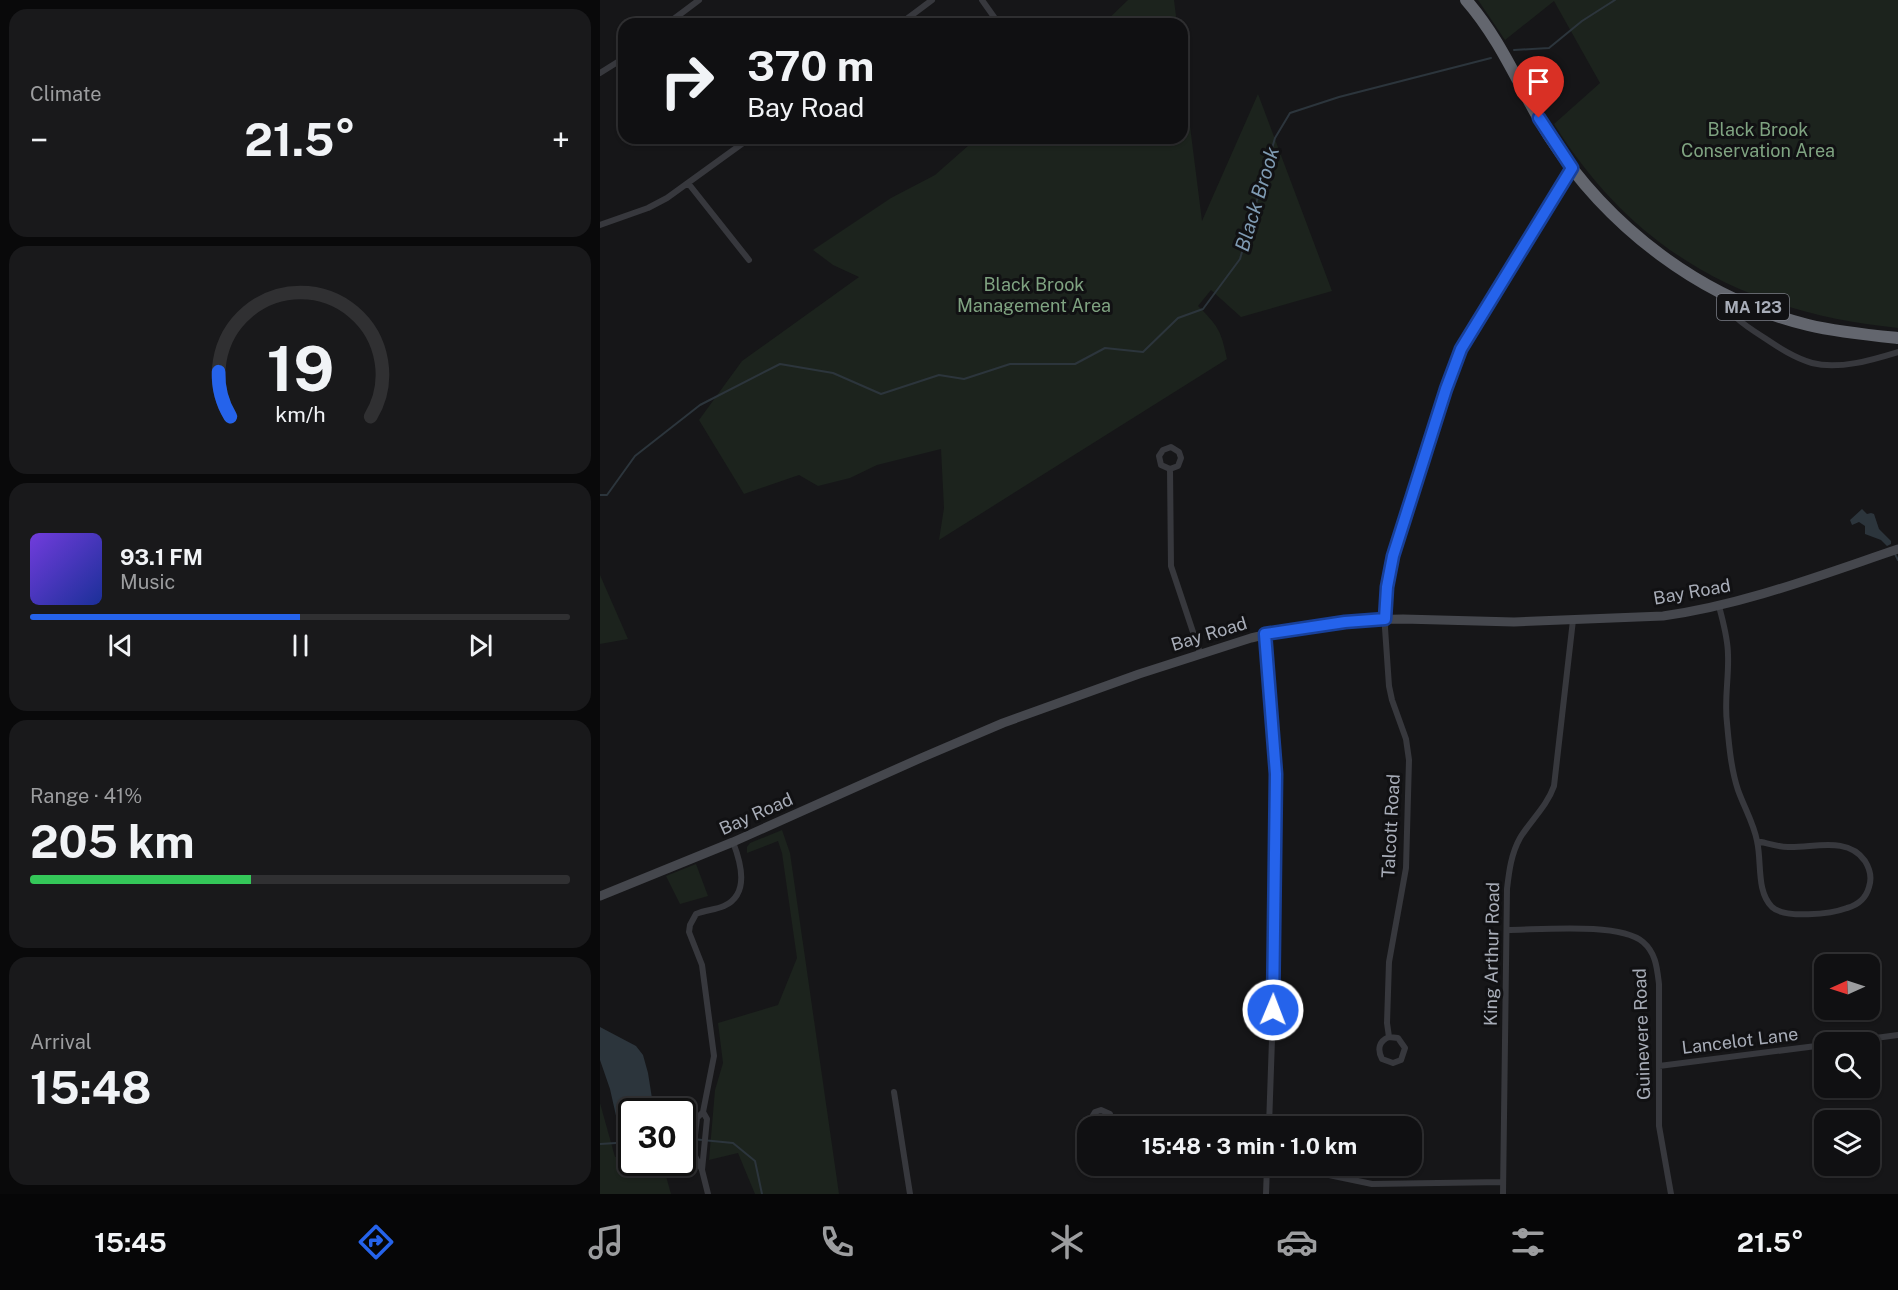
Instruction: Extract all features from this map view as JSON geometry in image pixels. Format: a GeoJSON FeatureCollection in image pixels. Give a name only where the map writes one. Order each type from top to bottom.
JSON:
{"type":"FeatureCollection","features":[{"type":"Feature","properties":{"kind":"highway","name":"MA 123"},"geometry":{"type":"LineString","coordinates":[[1466,0],[1493,35],[1544,127],[1572,168],[1602,204],[1639,238],[1671,263],[1716,290],[1759,309],[1807,325],[1898,338]]}},
{"type":"Feature","properties":{"kind":"main road","name":"Bay Road"},"geometry":{"type":"LineString","coordinates":[[600,896],[733,842],[1004,723],[1200,653],[1265,634],[1345,622],[1385,619],[1485,623],[1662,616],[1719,606],[1898,549]]}},
{"type":"Feature","properties":{"kind":"street"},"geometry":{"type":"LineString","coordinates":[[676,18],[699,0]]}},
{"type":"Feature","properties":{"kind":"street"},"geometry":{"type":"LineString","coordinates":[[908,18],[932,0]]}},
{"type":"Feature","properties":{"kind":"street"},"geometry":{"type":"LineString","coordinates":[[982,0],[995,18]]}},
{"type":"Feature","properties":{"kind":"street"},"geometry":{"type":"LineString","coordinates":[[600,74],[618,62]]}},
{"type":"Feature","properties":{"kind":"street"},"geometry":{"type":"LineString","coordinates":[[600,225],[648,208],[688,183],[742,144]]}},
{"type":"Feature","properties":{"kind":"street","name":"Talcott Road"},"geometry":{"type":"LineString","coordinates":[[1389,1037],[1389,962],[1406,868],[1409,759],[1406,738],[1390,693],[1385,619],[1387,587],[1393,556],[1461,349],[1572,168]]}},
{"type":"Feature","properties":{"kind":"street"},"geometry":{"type":"LineString","coordinates":[[688,183],[748,260]]}},
{"type":"Feature","properties":{"kind":"street"},"geometry":{"type":"LineString","coordinates":[[1716,290],[1729,312],[1746,326],[1798,358],[1814,364],[1850,364],[1898,352]]}},
{"type":"Feature","properties":{"kind":"street"},"geometry":{"type":"LineString","coordinates":[[1170,470],[1171,566],[1200,653]]}},
{"type":"Feature","properties":{"kind":"street"},"geometry":{"type":"LineString","coordinates":[[1719,606],[1728,653],[1725,708],[1733,771],[1738,791],[1757,840],[1762,887],[1766,899],[1773,908],[1783,913],[1794,914],[1843,910],[1855,906],[1864,898],[1871,875],[1860,854],[1850,848],[1839,846],[1786,847],[1757,840]]}},
{"type":"Feature","properties":{"kind":"street","name":"King Arthur Road"},"geometry":{"type":"LineString","coordinates":[[1503,1194],[1507,889],[1513,855],[1522,836],[1549,797],[1555,780],[1573,620]]}},
{"type":"Feature","properties":{"kind":"street"},"geometry":{"type":"LineString","coordinates":[[1265,634],[1276,774],[1274,999],[1269,1116]]}},
{"type":"Feature","properties":{"kind":"street"},"geometry":{"type":"LineString","coordinates":[[708,1194],[702,1170],[693,1152],[697,1118],[703,1112],[714,1066],[714,1046],[702,965],[691,940],[690,925],[696,914],[727,905],[737,895],[741,887],[741,871],[733,842]]}},
{"type":"Feature","properties":{"kind":"street","name":"Guinevere Road"},"geometry":{"type":"LineString","coordinates":[[1507,930],[1605,930],[1630,934],[1651,952],[1657,969],[1660,1133],[1671,1194]]}},
{"type":"Feature","properties":{"kind":"street"},"geometry":{"type":"LineString","coordinates":[[1880,1037],[1898,1035]]}},
{"type":"Feature","properties":{"kind":"street","name":"Talcott Road"},"geometry":{"type":"LineString","coordinates":[[1389,1037],[1398,1038],[1405,1048],[1401,1060],[1393,1063],[1382,1059],[1379,1050],[1382,1042],[1389,1037]]}},
{"type":"Feature","properties":{"kind":"street","name":"Lancelot Lane"},"geometry":{"type":"LineString","coordinates":[[1659,1066],[1814,1047]]}},
{"type":"Feature","properties":{"kind":"street"},"geometry":{"type":"LineString","coordinates":[[894,1092],[910,1194]]}},
{"type":"Feature","properties":{"kind":"street"},"geometry":{"type":"LineString","coordinates":[[1093,1116],[1098,1110],[1107,1112],[1108,1116]]}},
{"type":"Feature","properties":{"kind":"street"},"geometry":{"type":"LineString","coordinates":[[702,1170],[707,1119],[703,1112]]}},
{"type":"Feature","properties":{"kind":"street"},"geometry":{"type":"LineString","coordinates":[[1266,1194],[1267,1176]]}},
{"type":"Feature","properties":{"kind":"street"},"geometry":{"type":"LineString","coordinates":[[1334,1176],[1372,1184],[1503,1182]]}},
{"type":"Feature","properties":{"kind":"green space"},"geometry":{"type":"Polygon","coordinates":[[[1128,0],[1174,0],[1176,18],[1109,18],[1128,0]]]}},
{"type":"Feature","properties":{"kind":"green space","name":"Black Brook Conservation Area"},"geometry":{"type":"Polygon","coordinates":[[[1478,0],[1898,0],[1898,328],[1843,320],[1792,308],[1745,291],[1700,269],[1659,242],[1621,209],[1586,169],[1554,124],[1600,83],[1554,1],[1505,40],[1478,0]]]}},
{"type":"Feature","properties":{"kind":"green space","name":"Black Brook Management Area"},"geometry":{"type":"Polygon","coordinates":[[[1258,94],[1332,291],[1241,317],[1211,290],[1198,306],[1218,329],[1227,359],[939,540],[944,508],[941,449],[877,465],[850,478],[818,486],[799,475],[744,494],[699,420],[742,361],[859,277],[833,265],[813,250],[891,198],[935,175],[970,144],[1188,144],[1188,110],[1202,221],[1258,94]]]}},
{"type":"Feature","properties":{"kind":"green space"},"geometry":{"type":"Polygon","coordinates":[[[600,575],[628,639],[600,644],[600,575]]]}},
{"type":"Feature","properties":{"kind":"green space"},"geometry":{"type":"Polygon","coordinates":[[[782,830],[790,853],[839,1194],[755,1194],[738,1153],[709,1160],[715,1090],[723,1063],[718,1023],[778,1005],[797,958],[782,853],[778,841],[747,853],[750,843],[782,830]]]}},
{"type":"Feature","properties":{"kind":"green space"},"geometry":{"type":"Polygon","coordinates":[[[696,864],[708,896],[680,904],[666,876],[696,864]]]}},
{"type":"Feature","properties":{"kind":"green space"},"geometry":{"type":"Polygon","coordinates":[[[600,1103],[615,1157],[618,1157],[618,1176],[666,1176],[671,1194],[600,1194],[600,1103]]]}},
{"type":"Feature","properties":{"kind":"shaded area"},"geometry":{"type":"Polygon","coordinates":[[[1862,509],[1867,514],[1874,514],[1879,529],[1891,541],[1891,544],[1887,546],[1881,540],[1865,534],[1865,526],[1859,522],[1852,525],[1850,520],[1862,509]]]}},
{"type":"Feature","properties":{"kind":"shaded area"},"geometry":{"type":"Polygon","coordinates":[[[600,1027],[636,1046],[643,1055],[652,1098],[618,1098],[618,1125],[610,1089],[600,1060],[600,1027]]]}},
{"type":"Feature","properties":{"kind":"waterway","name":"Black Brook"},"geometry":{"type":"LineString","coordinates":[[1514,50],[1549,48],[1582,21],[1615,0]]}},
{"type":"Feature","properties":{"kind":"waterway","name":"Black Brook"},"geometry":{"type":"LineString","coordinates":[[600,495],[607,495],[635,456],[700,405],[780,364],[833,373],[881,394],[939,375],[964,379],[1010,364],[1075,364],[1105,348],[1143,352],[1178,318],[1203,309],[1240,259],[1275,138],[1290,113],[1339,97],[1491,58]]}},
{"type":"Feature","properties":{"kind":"waterway"},"geometry":{"type":"LineString","coordinates":[[1895,554],[1898,560]]}},
{"type":"Feature","properties":{"kind":"waterway"},"geometry":{"type":"LineString","coordinates":[[696,1139],[733,1143],[755,1161],[762,1194]]}},
{"type":"Feature","properties":{"kind":"waterway"},"geometry":{"type":"LineString","coordinates":[[600,1144],[618,1143]]}},
{"type":"Feature","properties":{"kind":"route"},"geometry":{"type":"LineString","coordinates":[[1273,1010],[1276,774],[1265,634],[1357,620],[1385,619],[1387,587],[1393,556],[1461,349],[1572,168],[1539,118]]}}]}
